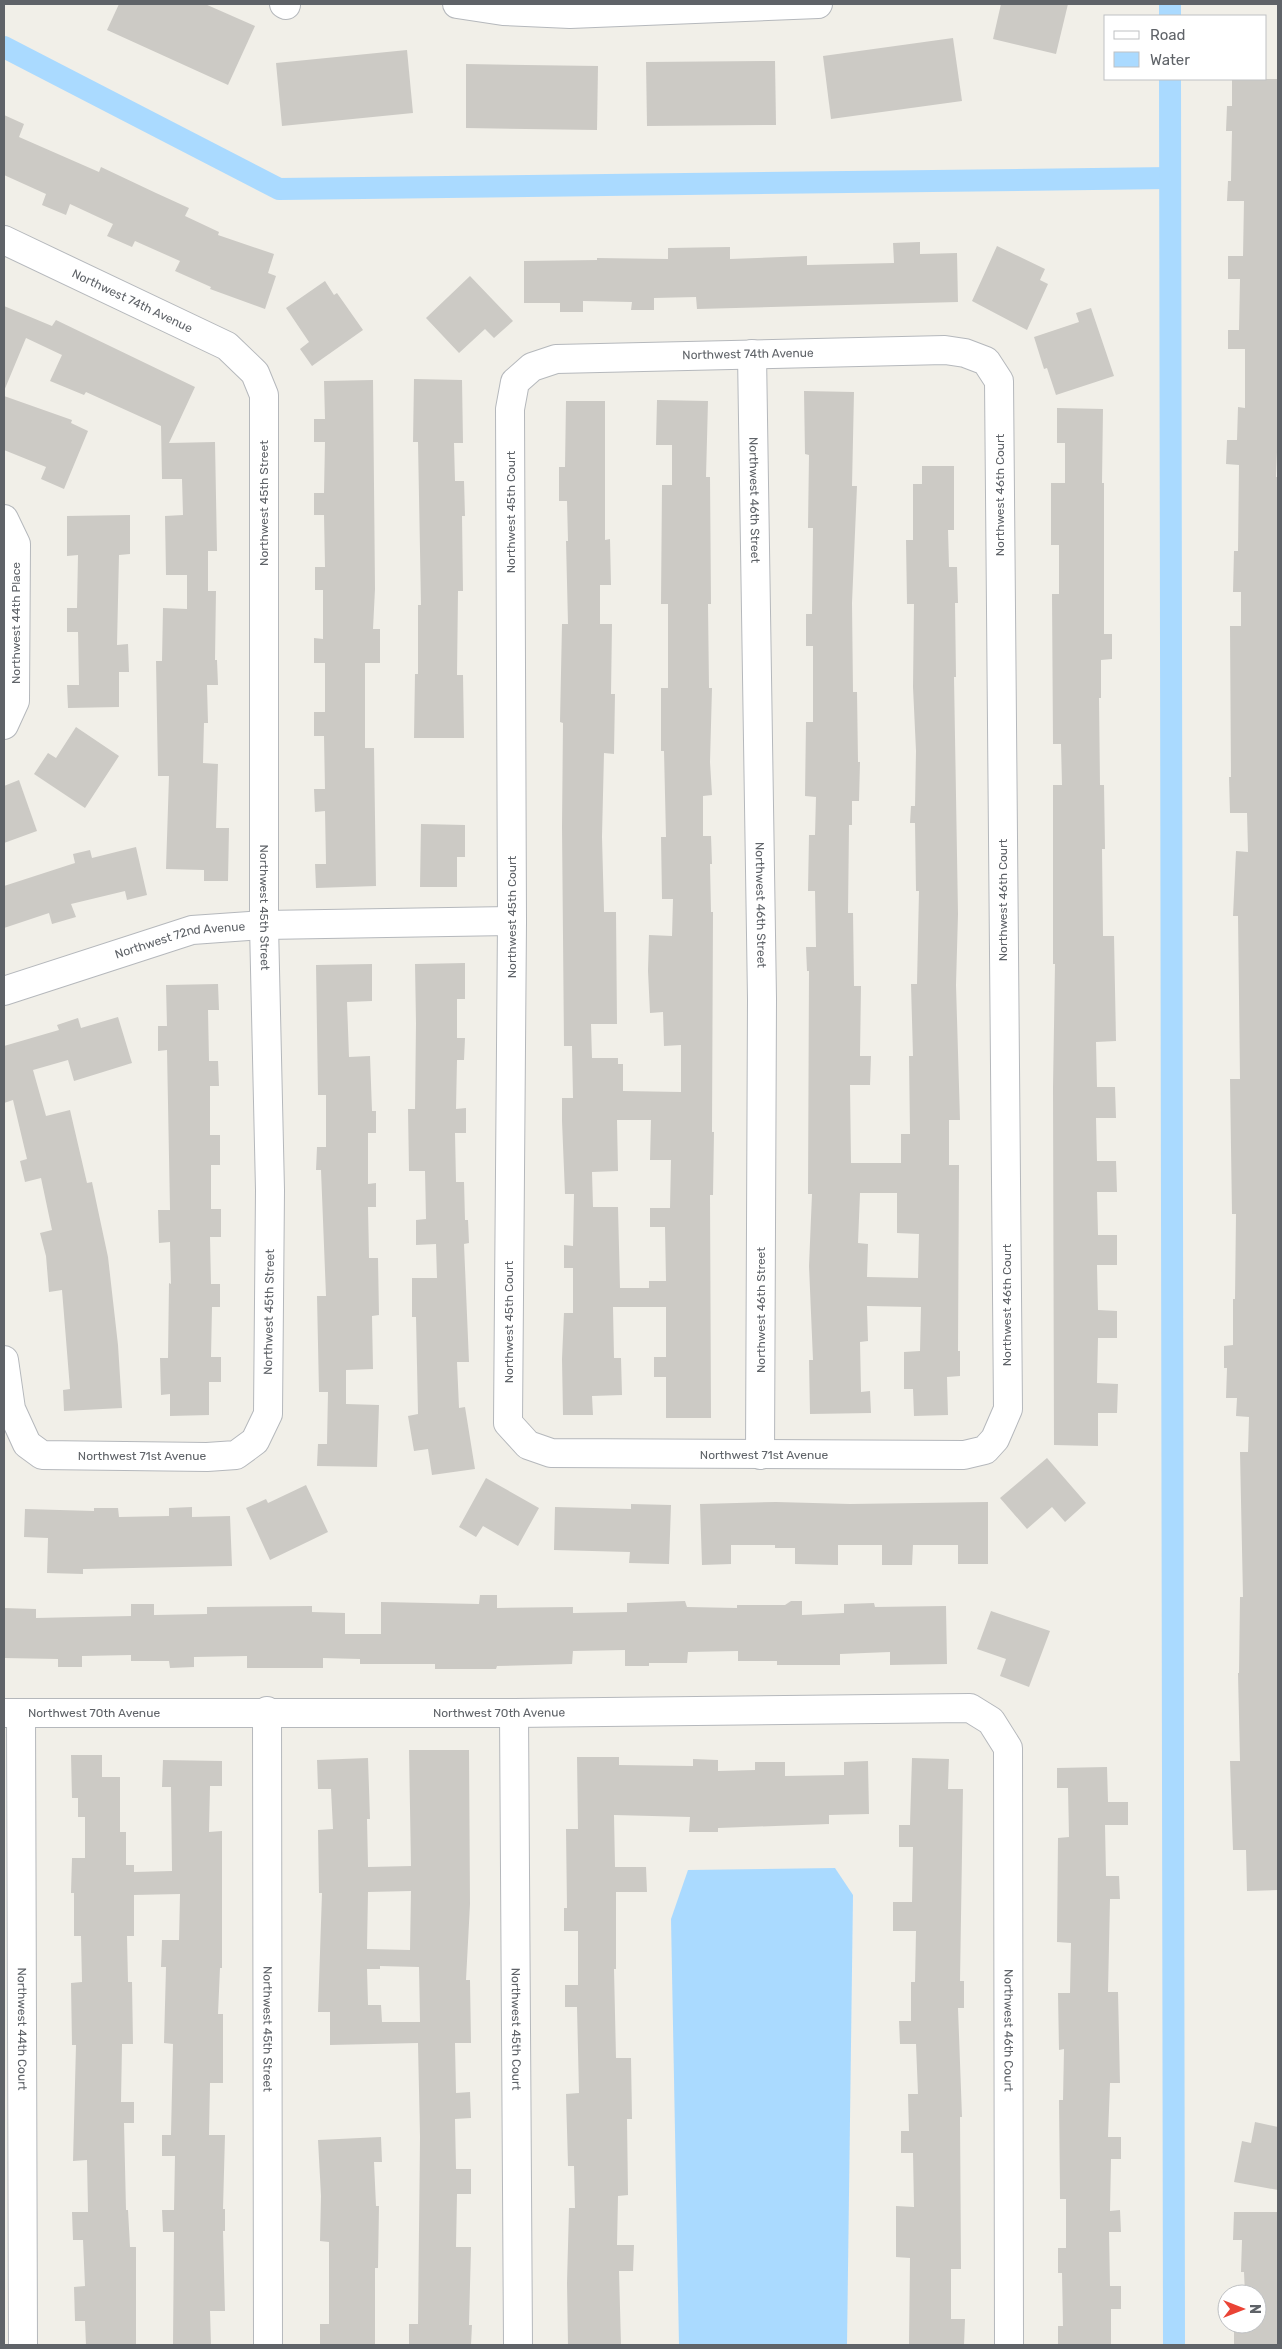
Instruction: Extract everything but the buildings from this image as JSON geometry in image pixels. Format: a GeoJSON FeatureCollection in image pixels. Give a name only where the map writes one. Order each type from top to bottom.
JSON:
{"type":"FeatureCollection","features":[{"type":"Feature","properties":{"kind":"street"},"geometry":{"type":"LineString","coordinates":[[457,4],[502,11],[570,14],[622,8],[818,4]]}},
{"type":"Feature","properties":{"kind":"street","name":"Northwest 74th Avenue"},"geometry":{"type":"LineString","coordinates":[[4,240],[227,346],[254,373]]}},
{"type":"Feature","properties":{"kind":"street","name":"Northwest 74th Avenue"},"geometry":{"type":"LineString","coordinates":[[515,382],[532,367],[556,359],[945,350],[965,353],[986,361]]}},
{"type":"Feature","properties":{"kind":"street","name":"Northwest 46th Street"},"geometry":{"type":"LineString","coordinates":[[752,354],[762,999],[760,1455]]}},
{"type":"Feature","properties":{"kind":"street","name":"Northwest 46th Court"},"geometry":{"type":"LineString","coordinates":[[986,361],[999,381],[1008,1410],[995,1439]]}},
{"type":"Feature","properties":{"kind":"street","name":"Northwest 45th Street"},"geometry":{"type":"LineString","coordinates":[[254,373],[264,395],[264,925],[270,1190],[268,1414],[255,1441]]}},
{"type":"Feature","properties":{"kind":"street","name":"Northwest 45th Court"},"geometry":{"type":"LineString","coordinates":[[515,382],[510,409],[512,922],[508,1423],[528,1445]]}},
{"type":"Feature","properties":{"kind":"street","name":"Northwest 44th Place"},"geometry":{"type":"LineString","coordinates":[[4,519],[16,544],[10,713]]}},
{"type":"Feature","properties":{"kind":"street","name":"Northwest 72nd Avenue"},"geometry":{"type":"LineString","coordinates":[[4,992],[192,930],[264,925],[512,922]]}},
{"type":"Feature","properties":{"kind":"street","name":"Northwest 71st Avenue"},"geometry":{"type":"LineString","coordinates":[[4,1360],[11,1410],[27,1444],[42,1455],[206,1457],[236,1455],[255,1441]]}},
{"type":"Feature","properties":{"kind":"street","name":"Northwest 71st Avenue"},"geometry":{"type":"LineString","coordinates":[[528,1445],[551,1453],[964,1455],[985,1450],[995,1439]]}},
{"type":"Feature","properties":{"kind":"street","name":"Northwest 70th Avenue"},"geometry":{"type":"LineString","coordinates":[[12,1713],[267,1711],[514,1713],[970,1708],[991,1721]]}},
{"type":"Feature","properties":{"kind":"street","name":"Northwest 45th Street"},"geometry":{"type":"LineString","coordinates":[[267,1711],[268,2345]]}},
{"type":"Feature","properties":{"kind":"street","name":"Northwest 44th Court"},"geometry":{"type":"LineString","coordinates":[[12,1713],[23,2345]]}},
{"type":"Feature","properties":{"kind":"street","name":"Northwest 45th Court"},"geometry":{"type":"LineString","coordinates":[[514,1713],[518,2345]]}},
{"type":"Feature","properties":{"kind":"street","name":"Northwest 46th Court"},"geometry":{"type":"LineString","coordinates":[[991,1721],[1008,1748],[1009,2345]]}},
{"type":"Feature","properties":{"kind":"water"},"geometry":{"type":"Polygon","coordinates":[[[835,1868],[853,1895],[847,2345],[679,2345],[671,1919],[688,1870],[835,1868]]]}},
{"type":"Feature","properties":{"kind":"waterway"},"geometry":{"type":"LineString","coordinates":[[1170,4],[1170,15]]}},
{"type":"Feature","properties":{"kind":"waterway"},"geometry":{"type":"LineString","coordinates":[[4,47],[279,189],[1170,178]]}},
{"type":"Feature","properties":{"kind":"waterway"},"geometry":{"type":"LineString","coordinates":[[1170,80],[1174,2345]]}}]}
